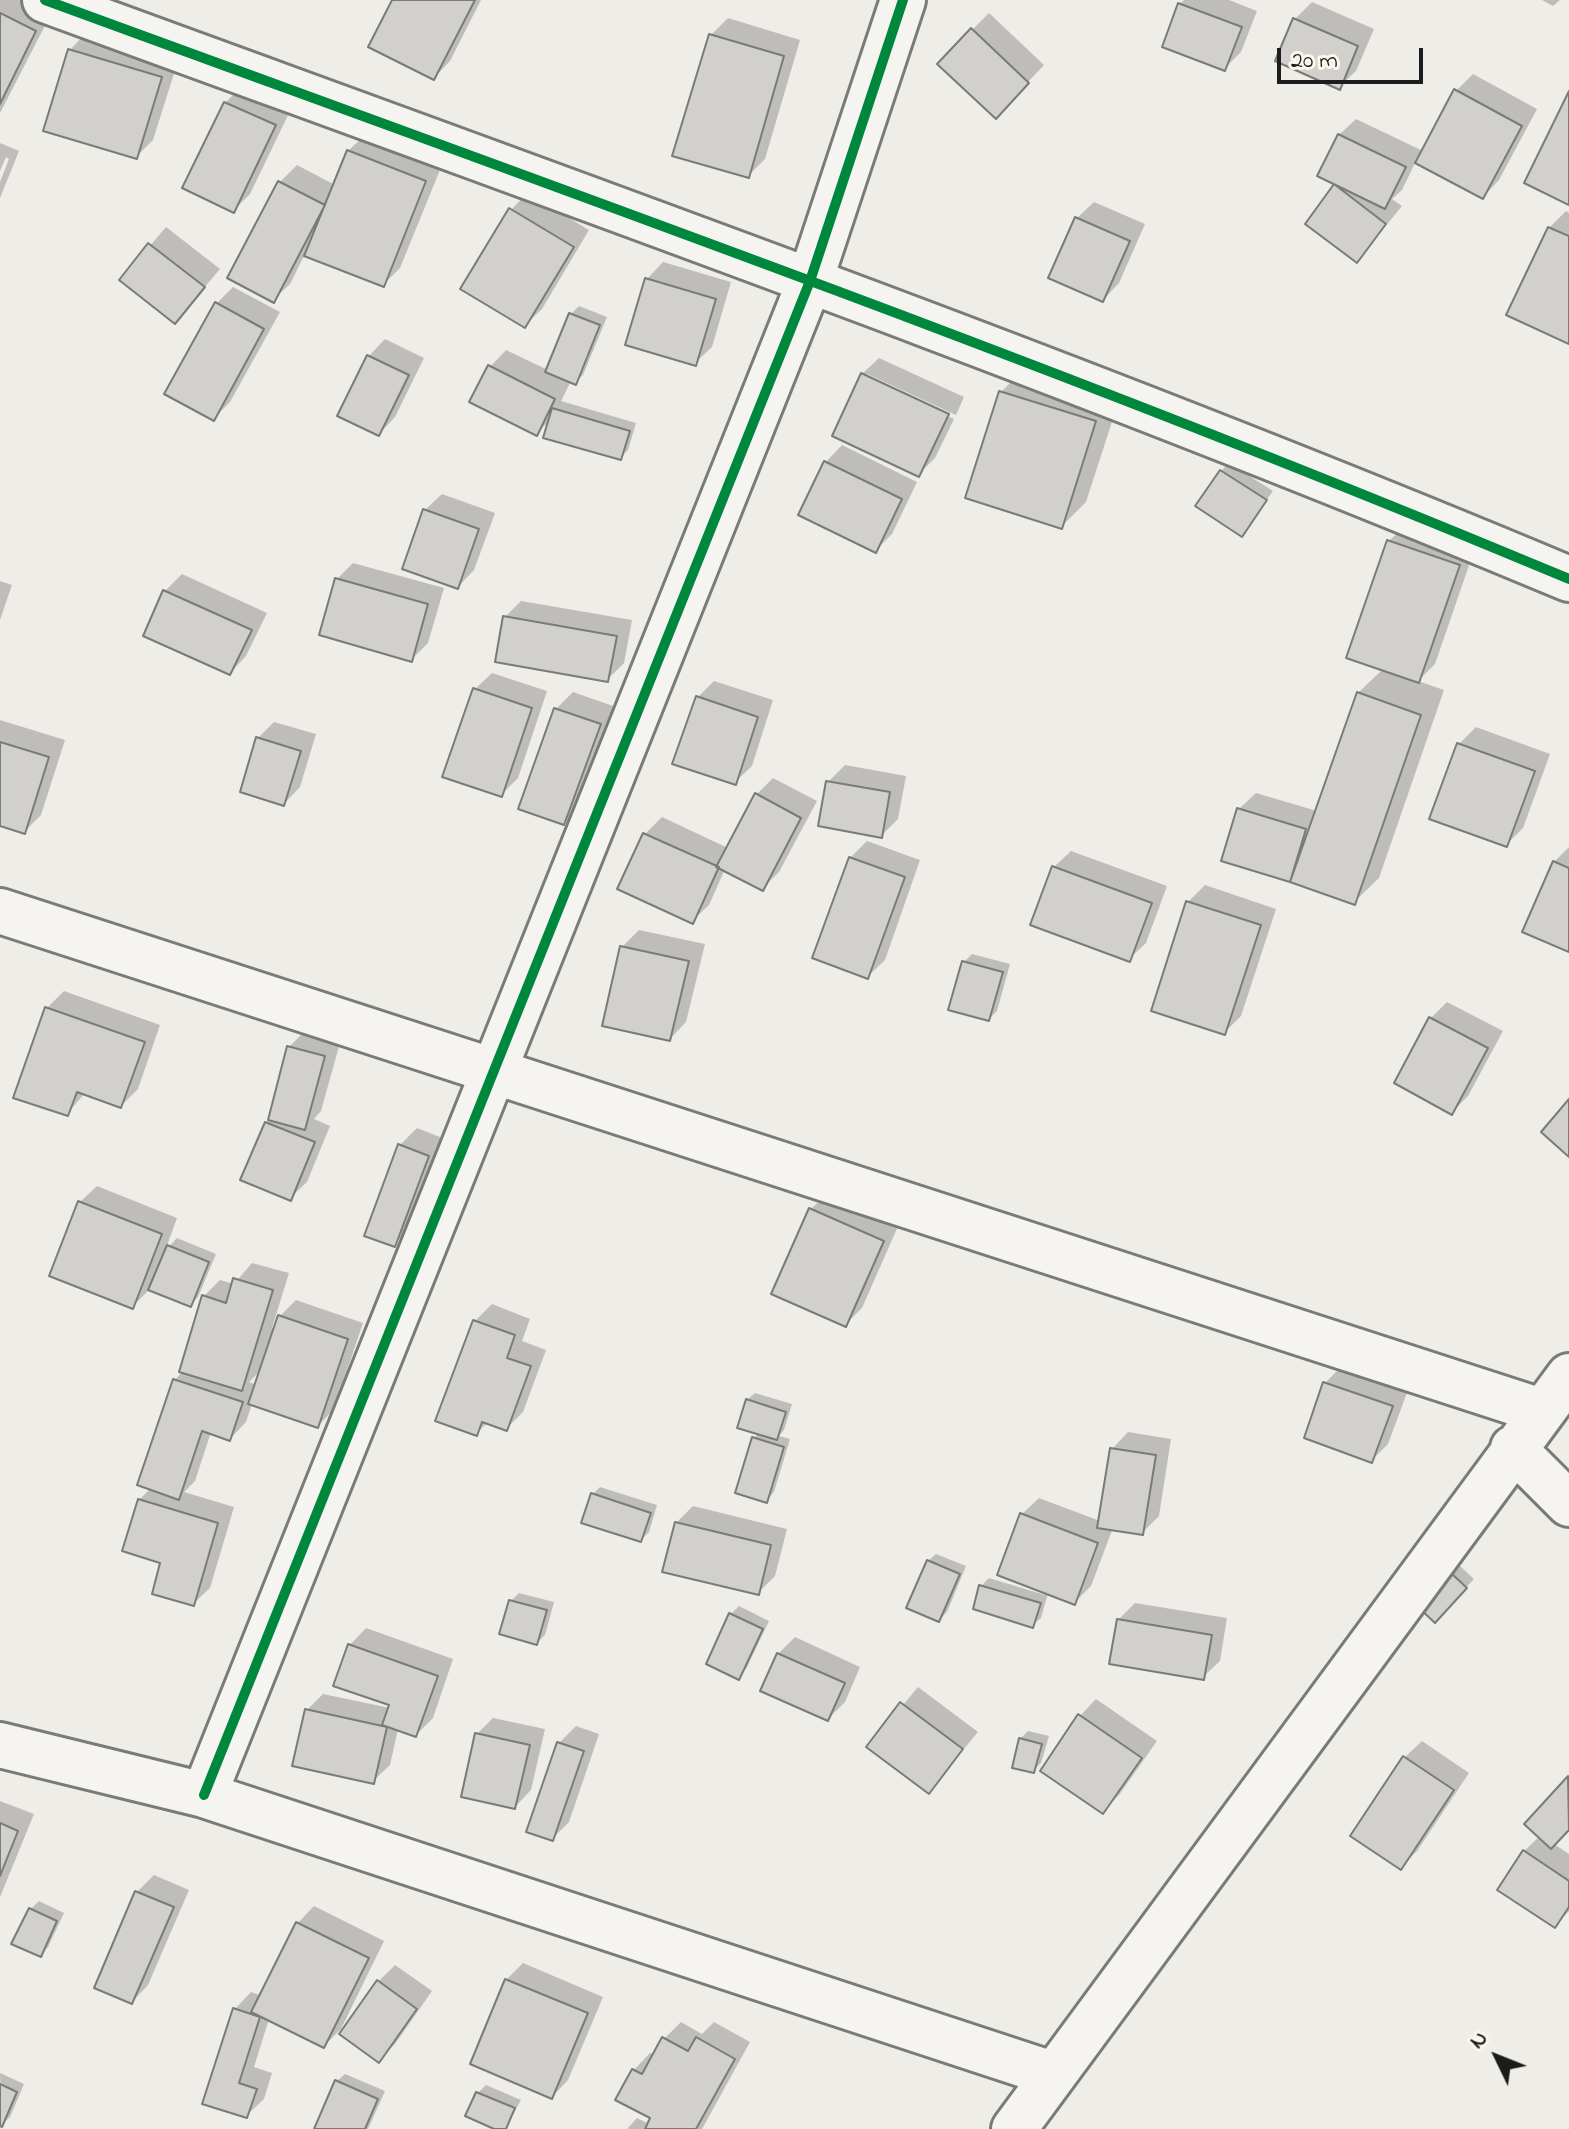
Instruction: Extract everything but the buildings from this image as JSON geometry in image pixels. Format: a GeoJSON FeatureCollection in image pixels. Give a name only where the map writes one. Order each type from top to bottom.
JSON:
{"type":"FeatureCollection","features":[{"type":"Feature","properties":{"kind":"street"},"geometry":{"type":"LineString","coordinates":[[45,0],[810,281],[1393,505],[1569,579]]}},
{"type":"Feature","properties":{"kind":"street"},"geometry":{"type":"LineString","coordinates":[[204,1795],[496,1072],[810,281],[903,0]]}},
{"type":"Feature","properties":{"kind":"street"},"geometry":{"type":"LineString","coordinates":[[0,911],[1541,1411]]}},
{"type":"Feature","properties":{"kind":"street"},"geometry":{"type":"LineString","coordinates":[[1014,2129],[1569,1376]]}},
{"type":"Feature","properties":{"kind":"street"},"geometry":{"type":"LineString","coordinates":[[1513,1448],[1569,1504]]}},
{"type":"Feature","properties":{"kind":"street"},"geometry":{"type":"LineString","coordinates":[[0,1745],[204,1795],[1052,2074]]}},
{"type":"Feature","properties":{"kind":"cycle path"},"geometry":{"type":"LineString","coordinates":[[45,0],[1001,353],[1381,501],[1569,579]]}},
{"type":"Feature","properties":{"kind":"cycle path"},"geometry":{"type":"LineString","coordinates":[[204,1795],[810,281],[903,0]]}}]}
